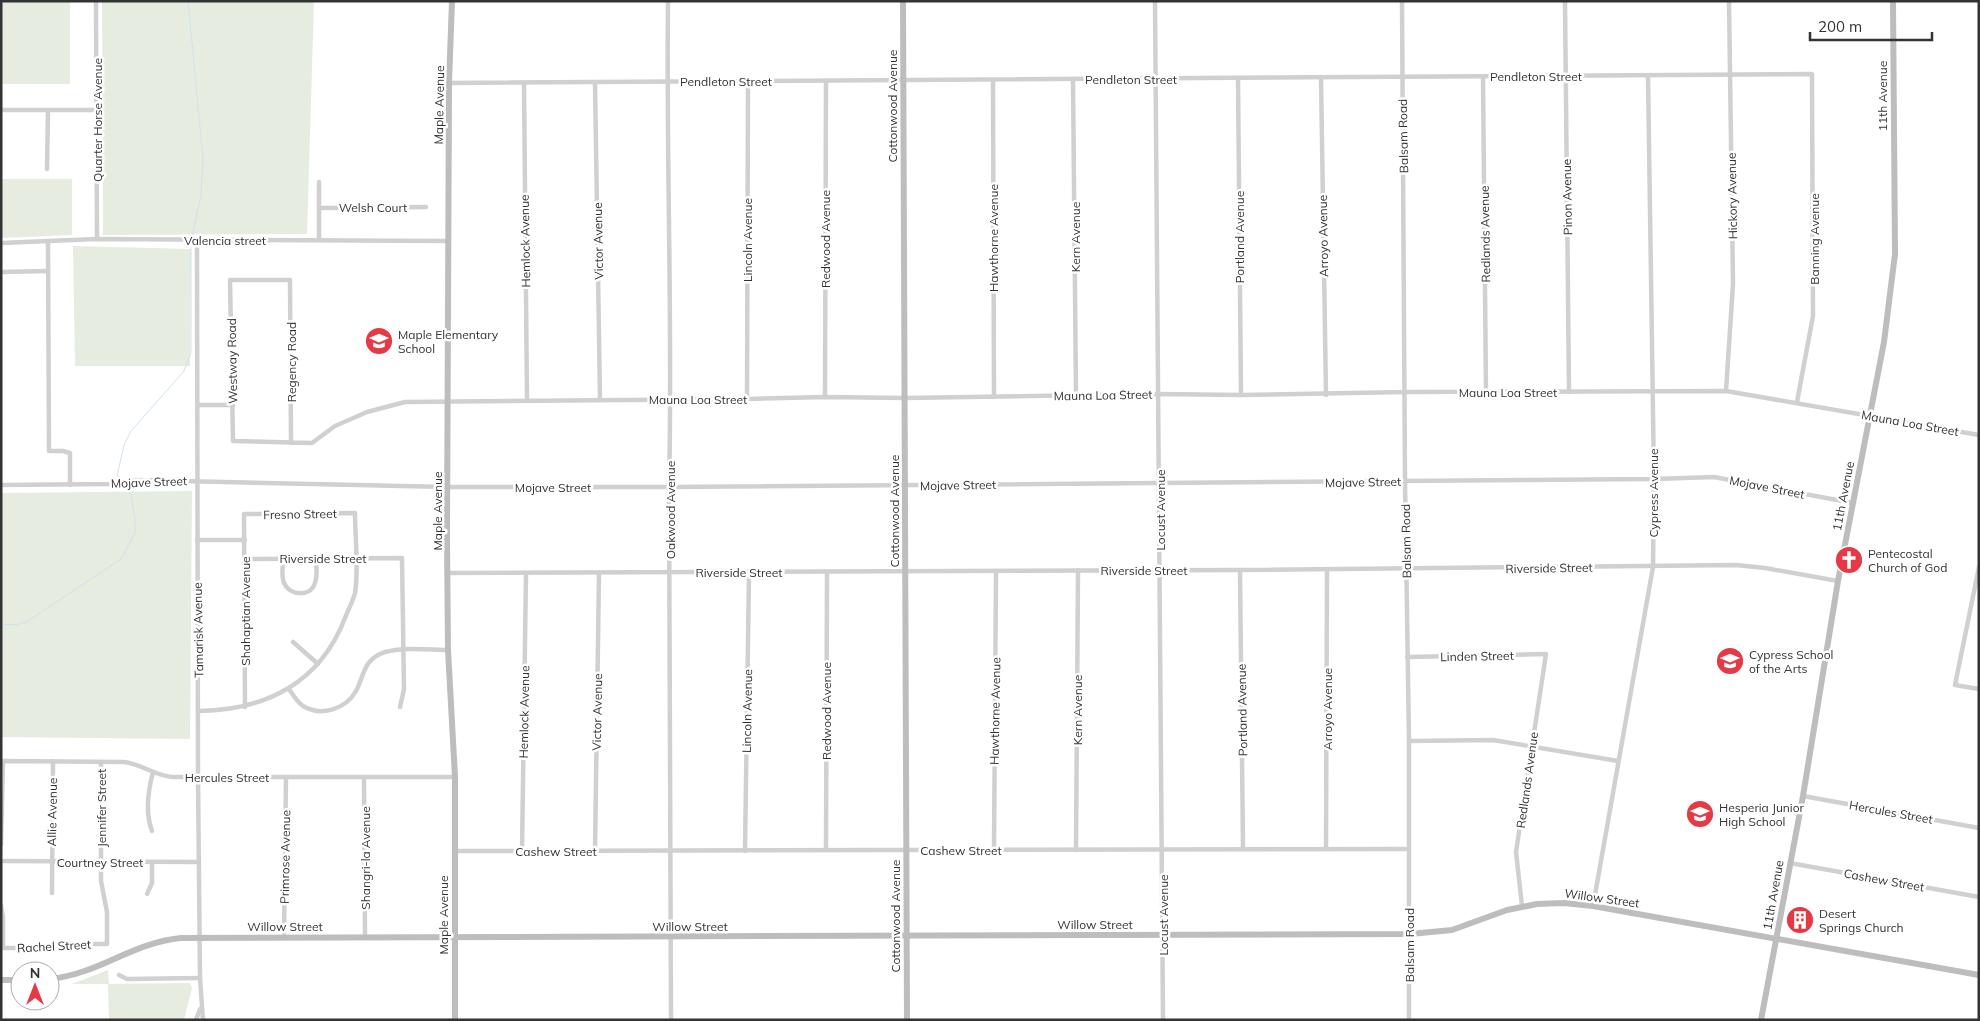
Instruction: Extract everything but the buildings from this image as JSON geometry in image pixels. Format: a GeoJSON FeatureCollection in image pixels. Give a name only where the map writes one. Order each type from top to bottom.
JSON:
{"type":"FeatureCollection","features":[{"type":"Feature","properties":{"kind":"street","name":"Quarter Horse Avenue"},"geometry":{"type":"LineString","coordinates":[[96,1],[97,239]]}},
{"type":"Feature","properties":{"kind":"street","name":"Maple Avenue"},"geometry":{"type":"LineString","coordinates":[[452,1],[449,84],[448,650],[455,777],[455,1020]]}},
{"type":"Feature","properties":{"kind":"street","name":"Oakwood Avenue"},"geometry":{"type":"LineString","coordinates":[[668,1],[667,82],[671,399],[671,1020]]}},
{"type":"Feature","properties":{"kind":"street","name":"Cottonwood Avenue"},"geometry":{"type":"LineString","coordinates":[[903,1],[907,1020]]}},
{"type":"Feature","properties":{"kind":"street","name":"Locust Avenue"},"geometry":{"type":"LineString","coordinates":[[1155,1],[1163,1020]]}},
{"type":"Feature","properties":{"kind":"street","name":"Balsam Road"},"geometry":{"type":"LineString","coordinates":[[1402,1],[1406,392],[1405,481],[1408,569],[1409,1020]]}},
{"type":"Feature","properties":{"kind":"street","name":"Pinon Avenue"},"geometry":{"type":"LineString","coordinates":[[1565,1],[1569,392]]}},
{"type":"Feature","properties":{"kind":"street","name":"Hickory Avenue"},"geometry":{"type":"LineString","coordinates":[[1726,391],[1732,284],[1729,1]]}},
{"type":"Feature","properties":{"kind":"street","name":"11th Avenue"},"geometry":{"type":"LineString","coordinates":[[1761,1020],[1803,796],[1838,581],[1884,342],[1895,254],[1893,1]]}},
{"type":"Feature","properties":{"kind":"street","name":"Pendleton Street"},"geometry":{"type":"LineString","coordinates":[[449,84],[1812,74]]}},
{"type":"Feature","properties":{"kind":"street","name":"Banning Avenue"},"geometry":{"type":"LineString","coordinates":[[1797,402],[1813,316],[1812,74]]}},
{"type":"Feature","properties":{"kind":"street","name":"Cypress Avenue"},"geometry":{"type":"LineString","coordinates":[[1593,906],[1653,567],[1654,479],[1648,75]]}},
{"type":"Feature","properties":{"kind":"street","name":"Redlands Avenue"},"geometry":{"type":"LineString","coordinates":[[1483,76],[1486,393]]}},
{"type":"Feature","properties":{"kind":"street","name":"Arroyo Avenue"},"geometry":{"type":"LineString","coordinates":[[1321,77],[1326,395]]}},
{"type":"Feature","properties":{"kind":"street","name":"Portland Avenue"},"geometry":{"type":"LineString","coordinates":[[1238,78],[1241,395]]}},
{"type":"Feature","properties":{"kind":"street","name":"Kern Avenue"},"geometry":{"type":"LineString","coordinates":[[1073,79],[1076,396]]}},
{"type":"Feature","properties":{"kind":"street","name":"Hawthorne Avenue"},"geometry":{"type":"LineString","coordinates":[[993,80],[994,397]]}},
{"type":"Feature","properties":{"kind":"street","name":"Lincoln Avenue"},"geometry":{"type":"LineString","coordinates":[[747,399],[748,81]]}},
{"type":"Feature","properties":{"kind":"street","name":"Redwood Avenue"},"geometry":{"type":"LineString","coordinates":[[825,397],[826,81]]}},
{"type":"Feature","properties":{"kind":"street","name":"Victor Avenue"},"geometry":{"type":"LineString","coordinates":[[595,82],[600,400]]}},
{"type":"Feature","properties":{"kind":"street","name":"Hemlock Avenue"},"geometry":{"type":"LineString","coordinates":[[524,83],[527,400]]}},
{"type":"Feature","properties":{"kind":"street"},"geometry":{"type":"LineString","coordinates":[[1,110],[97,110]]}},
{"type":"Feature","properties":{"kind":"street"},"geometry":{"type":"LineString","coordinates":[[47,169],[48,110]]}},
{"type":"Feature","properties":{"kind":"street"},"geometry":{"type":"LineString","coordinates":[[319,182],[319,240]]}},
{"type":"Feature","properties":{"kind":"street","name":"Welsh Court"},"geometry":{"type":"LineString","coordinates":[[319,208],[426,207]]}},
{"type":"Feature","properties":{"kind":"street","name":"Valencia street"},"geometry":{"type":"LineString","coordinates":[[1,243],[97,239],[449,241]]}},
{"type":"Feature","properties":{"kind":"street","name":"Tamarisk Avenue"},"geometry":{"type":"LineString","coordinates":[[197,240],[198,776],[200,978],[203,1020]]}},
{"type":"Feature","properties":{"kind":"street"},"geometry":{"type":"LineString","coordinates":[[48,242],[49,451],[70,453],[70,485]]}},
{"type":"Feature","properties":{"kind":"street"},"geometry":{"type":"LineString","coordinates":[[1,272],[48,271]]}},
{"type":"Feature","properties":{"kind":"street","name":"Westway Road"},"geometry":{"type":"LineString","coordinates":[[233,442],[230,280],[290,280]]}},
{"type":"Feature","properties":{"kind":"street","name":"Regency Road"},"geometry":{"type":"LineString","coordinates":[[290,280],[291,443]]}},
{"type":"Feature","properties":{"kind":"street","name":"Mauna Loa Street"},"geometry":{"type":"LineString","coordinates":[[233,442],[312,443],[335,426],[390,404],[405,402],[1652,391],[1726,391],[1979,435]]}},
{"type":"Feature","properties":{"kind":"street"},"geometry":{"type":"LineString","coordinates":[[198,405],[233,405]]}},
{"type":"Feature","properties":{"kind":"street","name":"Mojave Street"},"geometry":{"type":"LineString","coordinates":[[1,484],[111,484],[137,480],[448,487],[670,487],[1160,484],[1714,477],[1853,503]]}},
{"type":"Feature","properties":{"kind":"street","name":"Fresno Street"},"geometry":{"type":"LineString","coordinates":[[244,514],[355,513],[356,558]]}},
{"type":"Feature","properties":{"kind":"street","name":"Shahaptian Avenue"},"geometry":{"type":"LineString","coordinates":[[244,514],[245,707]]}},
{"type":"Feature","properties":{"kind":"street"},"geometry":{"type":"LineString","coordinates":[[197,540],[245,540]]}},
{"type":"Feature","properties":{"kind":"street"},"geometry":{"type":"LineString","coordinates":[[283,558],[283,580],[285,585],[293,592],[300,594],[309,591],[315,584],[316,558]]}},
{"type":"Feature","properties":{"kind":"street"},"geometry":{"type":"LineString","coordinates":[[199,712],[224,711],[245,707],[267,699],[289,688],[318,664],[339,634],[355,594],[356,558]]}},
{"type":"Feature","properties":{"kind":"street","name":"Riverside Street"},"geometry":{"type":"LineString","coordinates":[[244,559],[402,558],[402,650]]}},
{"type":"Feature","properties":{"kind":"street","name":"Riverside Street"},"geometry":{"type":"LineString","coordinates":[[449,573],[1408,569],[1736,565],[1765,568],[1838,581]]}},
{"type":"Feature","properties":{"kind":"street"},"geometry":{"type":"LineString","coordinates":[[1979,567],[1955,685],[1979,689]]}},
{"type":"Feature","properties":{"kind":"street","name":"Arroyo Avenue"},"geometry":{"type":"LineString","coordinates":[[1326,849],[1327,569]]}},
{"type":"Feature","properties":{"kind":"street","name":"Kern Avenue"},"geometry":{"type":"LineString","coordinates":[[1076,850],[1078,570]]}},
{"type":"Feature","properties":{"kind":"street","name":"Portland Avenue"},"geometry":{"type":"LineString","coordinates":[[1240,570],[1243,849]]}},
{"type":"Feature","properties":{"kind":"street","name":"Hawthorne Avenue"},"geometry":{"type":"LineString","coordinates":[[994,850],[996,571]]}},
{"type":"Feature","properties":{"kind":"street","name":"Lincoln Avenue"},"geometry":{"type":"LineString","coordinates":[[745,851],[749,572]]}},
{"type":"Feature","properties":{"kind":"street","name":"Redwood Avenue"},"geometry":{"type":"LineString","coordinates":[[826,850],[827,572]]}},
{"type":"Feature","properties":{"kind":"street","name":"Hemlock Avenue"},"geometry":{"type":"LineString","coordinates":[[522,851],[526,573]]}},
{"type":"Feature","properties":{"kind":"street","name":"Victor Avenue"},"geometry":{"type":"LineString","coordinates":[[596,851],[599,573]]}},
{"type":"Feature","properties":{"kind":"street"},"geometry":{"type":"LineString","coordinates":[[293,642],[318,664]]}},
{"type":"Feature","properties":{"kind":"street"},"geometry":{"type":"LineString","coordinates":[[289,688],[295,699],[304,706],[323,712],[338,708],[346,703],[356,692],[364,668],[369,661],[380,654],[402,650],[448,650]]}},
{"type":"Feature","properties":{"kind":"street"},"geometry":{"type":"LineString","coordinates":[[400,707],[404,689],[402,650]]}},
{"type":"Feature","properties":{"kind":"street","name":"Redlands Avenue"},"geometry":{"type":"LineString","coordinates":[[1522,906],[1516,852],[1546,654]]}},
{"type":"Feature","properties":{"kind":"street","name":"Linden Street"},"geometry":{"type":"LineString","coordinates":[[1407,657],[1546,654]]}},
{"type":"Feature","properties":{"kind":"street"},"geometry":{"type":"LineString","coordinates":[[1409,741],[1493,740],[1618,761]]}},
{"type":"Feature","properties":{"kind":"street","name":"Hercules Street"},"geometry":{"type":"LineString","coordinates":[[1,845],[3,761],[133,763],[163,776],[455,777]]}},
{"type":"Feature","properties":{"kind":"street","name":"Allie Avenue"},"geometry":{"type":"LineString","coordinates":[[52,893],[53,762]]}},
{"type":"Feature","properties":{"kind":"street","name":"Jennifer Street"},"geometry":{"type":"LineString","coordinates":[[102,762],[101,881],[107,912],[107,944]]}},
{"type":"Feature","properties":{"kind":"street"},"geometry":{"type":"LineString","coordinates":[[152,831],[148,821],[149,788],[153,772]]}},
{"type":"Feature","properties":{"kind":"street","name":"Primrose Avenue"},"geometry":{"type":"LineString","coordinates":[[284,937],[286,777]]}},
{"type":"Feature","properties":{"kind":"street","name":"Shangri-la Avenue"},"geometry":{"type":"LineString","coordinates":[[364,778],[365,937]]}},
{"type":"Feature","properties":{"kind":"street","name":"Hercules Street"},"geometry":{"type":"LineString","coordinates":[[1803,796],[1979,828]]}},
{"type":"Feature","properties":{"kind":"street","name":"Cashew Street"},"geometry":{"type":"LineString","coordinates":[[455,852],[1408,849]]}},
{"type":"Feature","properties":{"kind":"street","name":"Courtney Street"},"geometry":{"type":"LineString","coordinates":[[1,862],[199,862]]}},
{"type":"Feature","properties":{"kind":"street"},"geometry":{"type":"LineString","coordinates":[[147,894],[152,883],[152,862]]}},
{"type":"Feature","properties":{"kind":"street","name":"Cashew Street"},"geometry":{"type":"LineString","coordinates":[[1790,863],[1979,897]]}},
{"type":"Feature","properties":{"kind":"street","name":"Willow Street"},"geometry":{"type":"LineString","coordinates":[[60,978],[87,971],[123,954],[156,942],[201,937],[454,938],[1410,934],[1452,930],[1522,906],[1553,902],[1593,906],[1979,975]]}},
{"type":"Feature","properties":{"kind":"street"},"geometry":{"type":"LineString","coordinates":[[1,905],[3,917],[2,948]]}},
{"type":"Feature","properties":{"kind":"street","name":"Rachel Street"},"geometry":{"type":"LineString","coordinates":[[2,948],[45,948],[69,944],[107,944]]}},
{"type":"Feature","properties":{"kind":"street"},"geometry":{"type":"LineString","coordinates":[[119,975],[127,979],[200,978]]}},
{"type":"Feature","properties":{"kind":"street"},"geometry":{"type":"LineString","coordinates":[[196,1020],[201,1007]]}},
{"type":"Feature","properties":{"kind":"shaded area"},"geometry":{"type":"Polygon","coordinates":[[[1,1],[70,1],[70,84],[1,84],[1,1]]]}},
{"type":"Feature","properties":{"kind":"shaded area"},"geometry":{"type":"Polygon","coordinates":[[[102,1],[314,1],[307,234],[103,235],[102,1]]]}},
{"type":"Feature","properties":{"kind":"shaded area"},"geometry":{"type":"Polygon","coordinates":[[[1,179],[72,179],[72,235],[1,238],[1,179]]]}},
{"type":"Feature","properties":{"kind":"shaded area"},"geometry":{"type":"Polygon","coordinates":[[[73,246],[191,249],[190,366],[75,366],[73,246]]]}},
{"type":"Feature","properties":{"kind":"shaded area"},"geometry":{"type":"Polygon","coordinates":[[[192,491],[190,739],[1,737],[1,493],[192,491]]]}},
{"type":"Feature","properties":{"kind":"shaded area"},"geometry":{"type":"Polygon","coordinates":[[[108,970],[109,984],[190,983],[192,988],[184,1020],[109,1020],[108,984],[72,984],[108,970]]]}},
{"type":"Feature","properties":{"kind":"waterway"},"geometry":{"type":"LineString","coordinates":[[188,1],[203,159],[201,195],[192,237]]}},
{"type":"Feature","properties":{"kind":"waterway"},"geometry":{"type":"LineString","coordinates":[[122,482],[117,476],[124,445],[131,431],[184,371],[191,353],[191,241]]}},
{"type":"Feature","properties":{"kind":"waterway"},"geometry":{"type":"LineString","coordinates":[[1,624],[14,625],[26,622],[121,559],[135,533],[131,495],[124,485]]}},
{"type":"Feature","properties":{"kind":"place","name":"Maple Elementary School"},"geometry":{"type":"Point","coordinates":[379,341]}},
{"type":"Feature","properties":{"kind":"place","name":"Pentecostal Church of God"},"geometry":{"type":"Point","coordinates":[1849,560]}},
{"type":"Feature","properties":{"kind":"place","name":"Cypress School of the Arts"},"geometry":{"type":"Point","coordinates":[1730,661]}},
{"type":"Feature","properties":{"kind":"place","name":"Hesperia Junior High School"},"geometry":{"type":"Point","coordinates":[1700,814]}},
{"type":"Feature","properties":{"kind":"place","name":"Desert Springs Church"},"geometry":{"type":"Point","coordinates":[1800,920]}}]}
